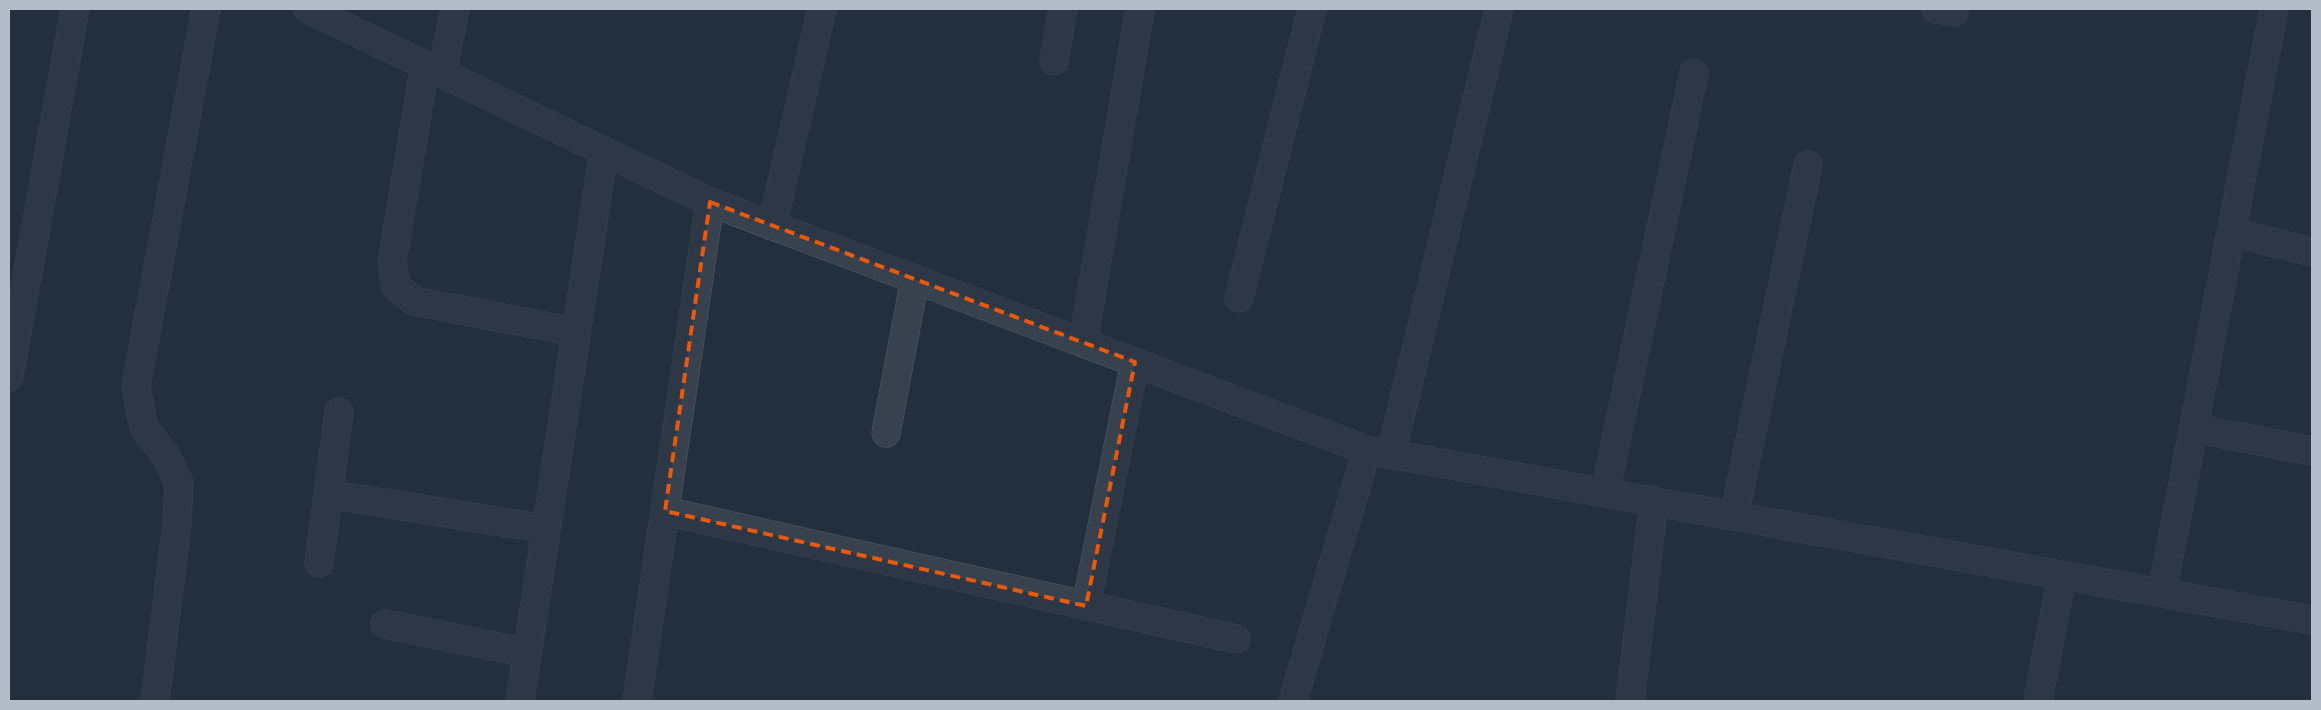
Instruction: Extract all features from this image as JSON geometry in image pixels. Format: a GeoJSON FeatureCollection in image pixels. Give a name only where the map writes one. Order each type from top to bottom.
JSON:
{"type":"FeatureCollection","features":[{"type":"Feature","properties":{"kind":"street"},"geometry":{"type":"LineString","coordinates":[[9,377],[75,9]]}},
{"type":"Feature","properties":{"kind":"street"},"geometry":{"type":"LineString","coordinates":[[155,701],[177,524],[178,483],[166,456],[144,428],[136,386],[206,9]]}},
{"type":"Feature","properties":{"kind":"street"},"geometry":{"type":"LineString","coordinates":[[308,9],[710,202],[1083,343],[1379,452],[2312,620]]}},
{"type":"Feature","properties":{"kind":"street"},"geometry":{"type":"LineString","coordinates":[[455,9],[433,69],[392,262],[396,286],[414,301],[576,332]]}},
{"type":"Feature","properties":{"kind":"street"},"geometry":{"type":"LineString","coordinates":[[772,226],[822,9]]}},
{"type":"Feature","properties":{"kind":"street"},"geometry":{"type":"LineString","coordinates":[[1054,61],[1063,9]]}},
{"type":"Feature","properties":{"kind":"street"},"geometry":{"type":"LineString","coordinates":[[1083,343],[1140,9]]}},
{"type":"Feature","properties":{"kind":"street"},"geometry":{"type":"LineString","coordinates":[[1239,298],[1312,9]]}},
{"type":"Feature","properties":{"kind":"street"},"geometry":{"type":"LineString","coordinates":[[1293,701],[1379,452],[1499,9]]}},
{"type":"Feature","properties":{"kind":"street"},"geometry":{"type":"LineString","coordinates":[[2162,593],[2274,9]]}},
{"type":"Feature","properties":{"kind":"street"},"geometry":{"type":"LineString","coordinates":[[1605,492],[1694,73]]}},
{"type":"Feature","properties":{"kind":"street"},"geometry":{"type":"LineString","coordinates":[[520,701],[604,151]]}},
{"type":"Feature","properties":{"kind":"street"},"geometry":{"type":"LineString","coordinates":[[1734,516],[1808,165]]}},
{"type":"Feature","properties":{"kind":"street"},"geometry":{"type":"LineString","coordinates":[[641,701],[665,511],[710,202]]}},
{"type":"Feature","properties":{"kind":"street"},"geometry":{"type":"LineString","coordinates":[[2231,232],[2312,252]]}},
{"type":"Feature","properties":{"kind":"street"},"geometry":{"type":"LineString","coordinates":[[886,433],[915,279]]}},
{"type":"Feature","properties":{"kind":"street"},"geometry":{"type":"LineString","coordinates":[[1086,606],[1135,362]]}},
{"type":"Feature","properties":{"kind":"street"},"geometry":{"type":"LineString","coordinates":[[319,563],[340,412]]}},
{"type":"Feature","properties":{"kind":"street"},"geometry":{"type":"LineString","coordinates":[[2193,428],[2312,452]]}},
{"type":"Feature","properties":{"kind":"street"},"geometry":{"type":"LineString","coordinates":[[328,494],[546,529]]}},
{"type":"Feature","properties":{"kind":"street"},"geometry":{"type":"LineString","coordinates":[[1630,701],[1654,501]]}},
{"type":"Feature","properties":{"kind":"street"},"geometry":{"type":"LineString","coordinates":[[665,511],[1236,639]]}},
{"type":"Feature","properties":{"kind":"street"},"geometry":{"type":"LineString","coordinates":[[2038,701],[2062,575]]}},
{"type":"Feature","properties":{"kind":"street"},"geometry":{"type":"LineString","coordinates":[[386,624],[527,653]]}},
{"type":"Feature","properties":{"kind":"highlighted area"},"geometry":{"type":"Polygon","coordinates":[[[710,202],[1135,362],[1086,606],[665,511],[710,202]]]}}]}
